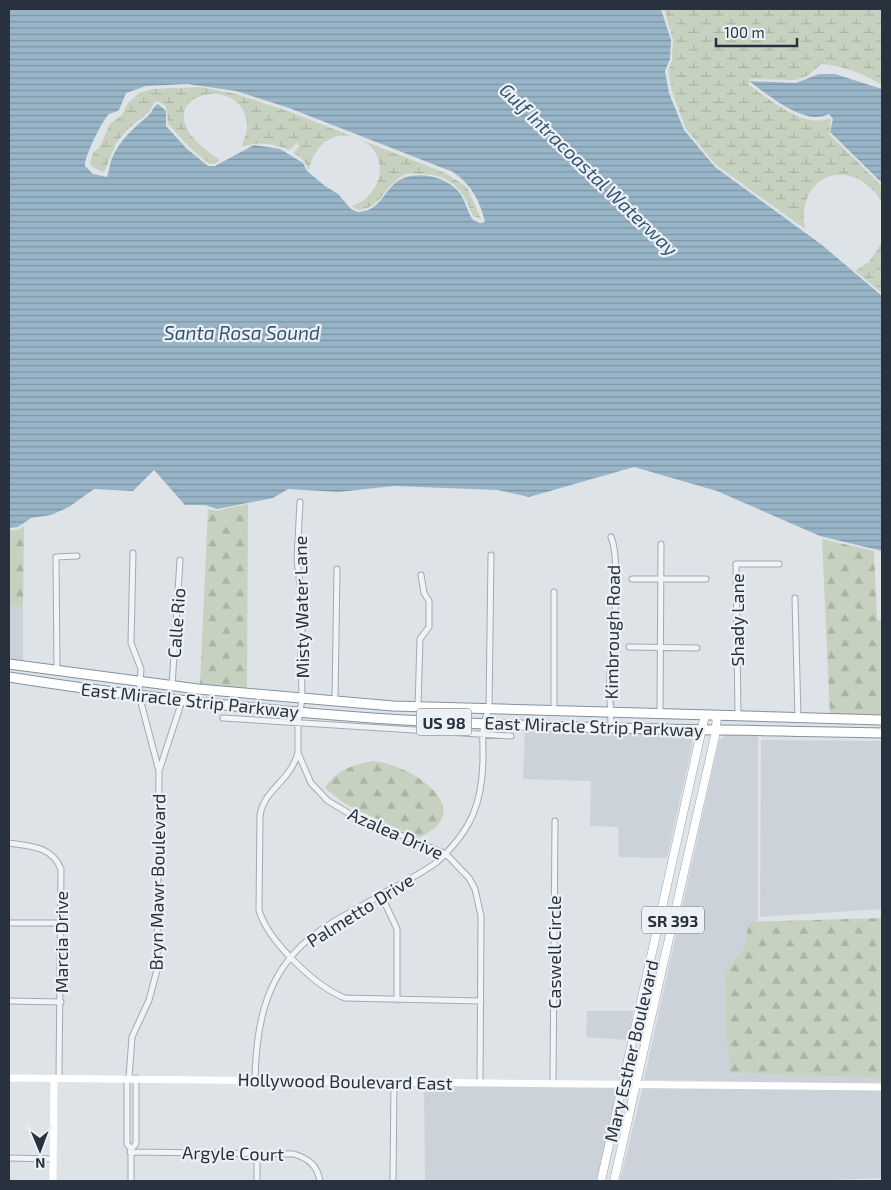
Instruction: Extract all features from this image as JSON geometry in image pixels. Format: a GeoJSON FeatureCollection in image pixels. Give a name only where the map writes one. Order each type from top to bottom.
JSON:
{"type":"FeatureCollection","features":[{"type":"Feature","properties":{"kind":"highway","name":"East Miracle Strip Parkway"},"geometry":{"type":"LineString","coordinates":[[9,664],[172,686],[302,699],[418,707],[611,714],[882,720]]}},
{"type":"Feature","properties":{"kind":"highway","name":"East Miracle Strip Parkway"},"geometry":{"type":"LineString","coordinates":[[9,677],[182,701],[300,712],[484,723],[882,733]]}},
{"type":"Feature","properties":{"kind":"main road","name":"Mary Esther Boulevard"},"geometry":{"type":"LineString","coordinates":[[601,1181],[706,715]]}},
{"type":"Feature","properties":{"kind":"main road","name":"Mary Esther Boulevard"},"geometry":{"type":"LineString","coordinates":[[614,1181],[716,730],[717,716]]}},
{"type":"Feature","properties":{"kind":"street","name":"Misty Water Lane"},"geometry":{"type":"LineString","coordinates":[[300,502],[297,560],[303,609],[301,649],[302,699],[300,712]]}},
{"type":"Feature","properties":{"kind":"street","name":"Kimbrough Road"},"geometry":{"type":"LineString","coordinates":[[610,537],[614,545],[611,727]]}},
{"type":"Feature","properties":{"kind":"street"},"geometry":{"type":"LineString","coordinates":[[660,715],[661,544]]}},
{"type":"Feature","properties":{"kind":"street","name":"Bryn Mawr Boulevard"},"geometry":{"type":"LineString","coordinates":[[131,1150],[136,1144],[129,1053],[132,1037],[149,1000],[157,970],[159,771],[139,695],[141,669],[131,643],[133,553]]}},
{"type":"Feature","properties":{"kind":"street"},"geometry":{"type":"LineString","coordinates":[[484,723],[489,710],[491,555]]}},
{"type":"Feature","properties":{"kind":"street"},"geometry":{"type":"LineString","coordinates":[[57,671],[56,557],[77,556]]}},
{"type":"Feature","properties":{"kind":"street","name":"Calle Rio"},"geometry":{"type":"LineString","coordinates":[[172,686],[180,560]]}},
{"type":"Feature","properties":{"kind":"street","name":"Shady Lane"},"geometry":{"type":"LineString","coordinates":[[738,716],[736,564],[779,564]]}},
{"type":"Feature","properties":{"kind":"street"},"geometry":{"type":"LineString","coordinates":[[336,701],[337,568]]}},
{"type":"Feature","properties":{"kind":"street"},"geometry":{"type":"LineString","coordinates":[[418,707],[420,639],[429,630],[430,606],[423,588],[421,575]]}},
{"type":"Feature","properties":{"kind":"street"},"geometry":{"type":"LineString","coordinates":[[632,579],[706,579]]}},
{"type":"Feature","properties":{"kind":"street"},"geometry":{"type":"LineString","coordinates":[[554,592],[554,712]]}},
{"type":"Feature","properties":{"kind":"street"},"geometry":{"type":"LineString","coordinates":[[795,598],[798,718]]}},
{"type":"Feature","properties":{"kind":"street"},"geometry":{"type":"LineString","coordinates":[[629,647],[697,648]]}},
{"type":"Feature","properties":{"kind":"street","name":"Bryn Mawr Boulevard"},"geometry":{"type":"LineString","coordinates":[[159,771],[182,701]]}},
{"type":"Feature","properties":{"kind":"street","name":"Azalea Drive"},"geometry":{"type":"LineString","coordinates":[[300,712],[298,753],[311,783],[328,801],[350,814],[446,854],[469,878],[480,904],[480,1083]]}},
{"type":"Feature","properties":{"kind":"street"},"geometry":{"type":"LineString","coordinates":[[223,718],[511,736]]}},
{"type":"Feature","properties":{"kind":"street","name":"Palmetto Drive"},"geometry":{"type":"LineString","coordinates":[[255,1080],[256,1036],[262,1009],[273,984],[292,957],[320,931],[431,866],[446,854],[468,827],[478,803],[482,784],[484,723]]}},
{"type":"Feature","properties":{"kind":"street"},"geometry":{"type":"LineString","coordinates":[[298,753],[292,770],[264,801],[260,825],[260,910],[262,920],[270,933],[292,957],[326,989],[334,994],[357,1000],[481,1001]]}},
{"type":"Feature","properties":{"kind":"street","name":"Caswell Circle"},"geometry":{"type":"LineString","coordinates":[[554,1083],[555,821]]}},
{"type":"Feature","properties":{"kind":"street","name":"Marcia Drive"},"geometry":{"type":"LineString","coordinates":[[9,843],[42,849],[56,860],[62,876],[61,1002],[57,1078]]}},
{"type":"Feature","properties":{"kind":"street"},"geometry":{"type":"LineString","coordinates":[[381,895],[397,929],[397,1000]]}},
{"type":"Feature","properties":{"kind":"street"},"geometry":{"type":"LineString","coordinates":[[9,923],[61,923]]}},
{"type":"Feature","properties":{"kind":"street"},"geometry":{"type":"LineString","coordinates":[[9,1001],[61,1002]]}},
{"type":"Feature","properties":{"kind":"street","name":"Hollywood Boulevard East"},"geometry":{"type":"LineString","coordinates":[[9,1078],[882,1087]]}},
{"type":"Feature","properties":{"kind":"street"},"geometry":{"type":"LineString","coordinates":[[53,1181],[57,1078]]}},
{"type":"Feature","properties":{"kind":"street","name":"Bryn Mawr Boulevard"},"geometry":{"type":"LineString","coordinates":[[131,1078],[128,1144],[131,1150],[131,1181]]}},
{"type":"Feature","properties":{"kind":"street"},"geometry":{"type":"LineString","coordinates":[[392,1181],[394,1082]]}},
{"type":"Feature","properties":{"kind":"street","name":"Argyle Court"},"geometry":{"type":"LineString","coordinates":[[131,1150],[283,1153],[301,1156],[314,1165],[320,1181]]}},
{"type":"Feature","properties":{"kind":"street"},"geometry":{"type":"LineString","coordinates":[[257,1153],[257,1181]]}},
{"type":"Feature","properties":{"kind":"street"},"geometry":{"type":"LineString","coordinates":[[9,1158],[53,1159]]}},
{"type":"Feature","properties":{"kind":"shaded area"},"geometry":{"type":"Polygon","coordinates":[[[9,606],[23,607],[23,661],[9,659],[9,606]]]}},
{"type":"Feature","properties":{"kind":"shaded area"},"geometry":{"type":"Polygon","coordinates":[[[525,731],[686,735],[694,737],[667,858],[619,857],[618,827],[590,826],[591,781],[523,779],[525,731]]]}},
{"type":"Feature","properties":{"kind":"shaded area"},"geometry":{"type":"Polygon","coordinates":[[[725,735],[758,736],[758,922],[749,922],[744,947],[725,972],[726,1032],[730,1073],[882,1078],[882,1084],[644,1080],[719,741],[725,735]]]}},
{"type":"Feature","properties":{"kind":"shaded area"},"geometry":{"type":"Polygon","coordinates":[[[761,740],[882,741],[882,909],[760,917],[761,740]]]}},
{"type":"Feature","properties":{"kind":"shaded area"},"geometry":{"type":"Polygon","coordinates":[[[587,1011],[633,1011],[628,1040],[586,1037],[587,1011]]]}},
{"type":"Feature","properties":{"kind":"shaded area"},"geometry":{"type":"Polygon","coordinates":[[[424,1085],[618,1086],[597,1181],[425,1181],[424,1085]]]}},
{"type":"Feature","properties":{"kind":"shaded area"},"geometry":{"type":"Polygon","coordinates":[[[643,1087],[882,1090],[882,1178],[798,1181],[620,1181],[643,1087]]]}},
{"type":"Feature","properties":{"kind":"green space"},"geometry":{"type":"Polygon","coordinates":[[[664,9],[882,9],[882,85],[853,71],[821,64],[809,75],[796,80],[750,79],[748,84],[798,116],[820,121],[829,118],[831,120],[829,134],[882,186],[882,202],[870,187],[856,178],[842,175],[829,177],[817,183],[809,194],[804,210],[805,229],[716,165],[686,129],[672,92],[668,71],[672,60],[673,40],[664,9]]]}},
{"type":"Feature","properties":{"kind":"green space"},"geometry":{"type":"Polygon","coordinates":[[[201,87],[236,94],[288,111],[353,137],[340,136],[327,141],[316,152],[309,170],[304,161],[294,153],[299,146],[297,143],[289,150],[266,144],[242,147],[247,129],[242,109],[230,98],[214,94],[198,97],[187,106],[184,120],[194,138],[220,160],[215,164],[208,163],[188,146],[168,124],[166,106],[157,101],[149,112],[128,129],[116,143],[104,173],[91,166],[90,161],[94,152],[100,146],[110,124],[122,115],[128,103],[139,93],[153,89],[201,87]]]}},
{"type":"Feature","properties":{"kind":"green space"},"geometry":{"type":"Polygon","coordinates":[[[356,138],[445,173],[467,187],[481,219],[473,216],[465,198],[454,185],[440,176],[431,174],[411,173],[404,175],[396,180],[372,206],[358,210],[351,206],[364,200],[371,193],[378,180],[380,165],[375,152],[366,142],[356,138]]]}},
{"type":"Feature","properties":{"kind":"green space"},"geometry":{"type":"Polygon","coordinates":[[[882,242],[882,293],[855,271],[869,262],[882,242]]]}},
{"type":"Feature","properties":{"kind":"green space"},"geometry":{"type":"Polygon","coordinates":[[[248,504],[247,690],[200,685],[208,509],[216,511],[248,504]]]}},
{"type":"Feature","properties":{"kind":"green space"},"geometry":{"type":"Polygon","coordinates":[[[24,526],[23,607],[9,606],[9,530],[18,530],[24,526]]]}},
{"type":"Feature","properties":{"kind":"green space"},"geometry":{"type":"Polygon","coordinates":[[[822,539],[874,551],[877,620],[882,621],[882,717],[830,716],[822,539]]]}},
{"type":"Feature","properties":{"kind":"green space"},"geometry":{"type":"Polygon","coordinates":[[[373,761],[405,770],[433,790],[442,802],[443,815],[436,827],[418,838],[345,804],[325,788],[334,777],[346,769],[373,761]]]}},
{"type":"Feature","properties":{"kind":"green space"},"geometry":{"type":"Polygon","coordinates":[[[882,918],[882,1078],[730,1073],[726,1032],[725,972],[744,947],[749,922],[882,918]]]}},
{"type":"Feature","properties":{"kind":"water","name":"Santa Rosa Sound"},"geometry":{"type":"Polygon","coordinates":[[[9,9],[661,9],[671,40],[670,59],[665,71],[669,93],[684,130],[715,167],[822,245],[882,296],[882,551],[820,536],[717,491],[634,467],[529,497],[498,490],[394,486],[338,492],[288,489],[273,498],[217,509],[205,505],[185,505],[154,470],[133,491],[94,489],[69,507],[51,515],[31,518],[18,527],[9,528],[9,9]],[[187,84],[146,86],[126,93],[119,110],[110,113],[102,125],[90,149],[85,166],[93,174],[107,177],[111,161],[118,147],[158,104],[166,111],[166,126],[186,148],[208,166],[215,166],[254,145],[280,149],[303,163],[307,171],[338,194],[351,209],[358,212],[374,206],[400,180],[418,175],[427,176],[445,181],[453,186],[461,195],[473,220],[480,223],[485,222],[474,194],[465,182],[453,172],[289,108],[236,91],[187,84]]]}},
{"type":"Feature","properties":{"kind":"water"},"geometry":{"type":"Polygon","coordinates":[[[819,74],[835,74],[882,89],[882,183],[830,132],[833,119],[829,114],[820,117],[799,113],[787,108],[749,81],[796,83],[819,74]]]}},
{"type":"Feature","properties":{"kind":"water label","name":"Gulf Intracoastal Waterway"},"geometry":{"type":"Point","coordinates":[589,169]}}]}
